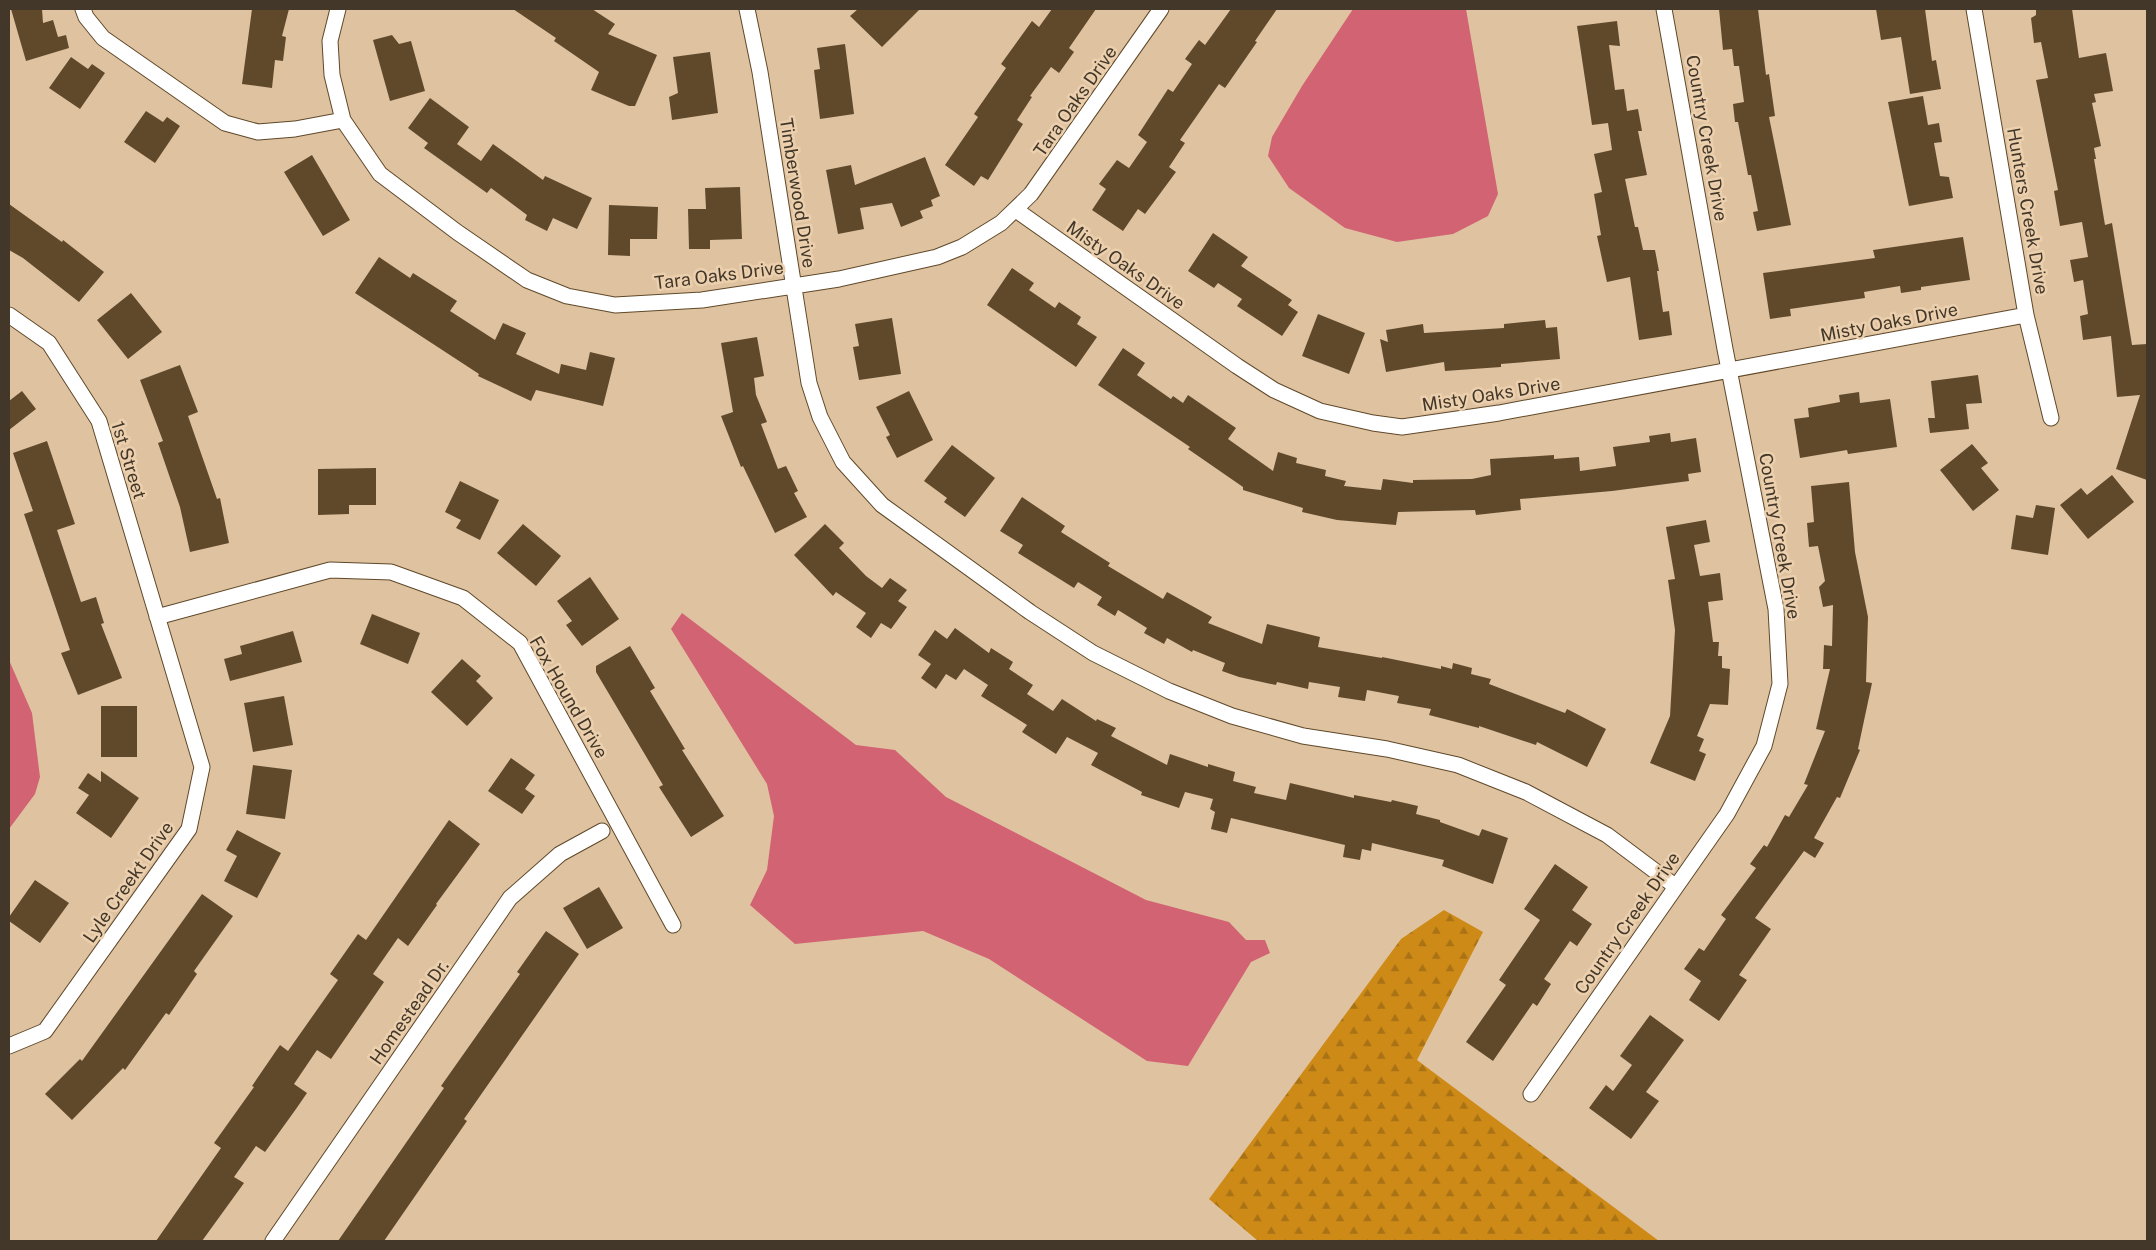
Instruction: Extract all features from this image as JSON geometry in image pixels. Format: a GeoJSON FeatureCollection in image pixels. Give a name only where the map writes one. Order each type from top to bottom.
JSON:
{"type":"FeatureCollection","features":[{"type":"Feature","properties":{"kind":"street"},"geometry":{"type":"LineString","coordinates":[[83,9],[86,17],[103,38],[225,122],[258,132],[295,129],[343,120]]}},
{"type":"Feature","properties":{"kind":"street","name":"Tara Oaks Drive"},"geometry":{"type":"LineString","coordinates":[[338,9],[330,41],[332,75],[343,120],[380,174],[457,232],[527,280],[567,296],[615,305],[702,300],[794,284],[839,279],[937,257],[962,247],[1001,223],[1031,194],[1161,9]]}},
{"type":"Feature","properties":{"kind":"street","name":"Timberwood Drive"},"geometry":{"type":"LineString","coordinates":[[747,9],[760,72],[809,383],[820,418],[843,462],[882,505],[998,589],[1093,653],[1168,692],[1232,716],[1303,736],[1387,749],[1458,765],[1509,785],[1607,835],[1675,886]]}},
{"type":"Feature","properties":{"kind":"street","name":"Country Creek Drive"},"geometry":{"type":"LineString","coordinates":[[1531,1094],[1727,814],[1764,746],[1780,684],[1776,609],[1664,9]]}},
{"type":"Feature","properties":{"kind":"street","name":"Hunters Creek Drive"},"geometry":{"type":"LineString","coordinates":[[1974,9],[2026,316],[2051,418]]}},
{"type":"Feature","properties":{"kind":"street","name":"Misty Oaks Drive"},"geometry":{"type":"LineString","coordinates":[[1016,210],[1274,390],[1320,411],[1346,418],[1402,427],[1499,413],[2026,316]]}},
{"type":"Feature","properties":{"kind":"street","name":"1st Street"},"geometry":{"type":"LineString","coordinates":[[9,315],[49,343],[99,422],[157,617]]}},
{"type":"Feature","properties":{"kind":"street","name":"Fox Hound Drive"},"geometry":{"type":"LineString","coordinates":[[157,617],[330,570],[391,572],[463,598],[520,643],[673,925]]}},
{"type":"Feature","properties":{"kind":"street","name":"Lyle Creekt Drive"},"geometry":{"type":"LineString","coordinates":[[9,1046],[45,1031],[189,829],[202,767],[157,617]]}},
{"type":"Feature","properties":{"kind":"street","name":"Homestead Dr."},"geometry":{"type":"LineString","coordinates":[[273,1241],[510,898],[560,854],[602,832]]}},
{"type":"Feature","properties":{"kind":"green space"},"geometry":{"type":"Polygon","coordinates":[[[1444,910],[1483,932],[1417,1060],[1659,1241],[1258,1241],[1209,1199],[1401,939],[1444,910]]]}},
{"type":"Feature","properties":{"kind":"shaded area"},"geometry":{"type":"Polygon","coordinates":[[[1353,9],[1466,9],[1498,194],[1488,216],[1453,234],[1397,242],[1345,228],[1289,188],[1268,156],[1272,137],[1302,86],[1353,9]]]}},
{"type":"Feature","properties":{"kind":"shaded area"},"geometry":{"type":"Polygon","coordinates":[[[682,613],[856,745],[895,750],[946,797],[1146,900],[1229,922],[1246,940],[1265,940],[1270,953],[1251,962],[1188,1066],[1147,1061],[989,959],[923,931],[795,944],[750,905],[767,870],[774,816],[767,784],[671,629],[682,613]]]}},
{"type":"Feature","properties":{"kind":"shaded area"},"geometry":{"type":"Polygon","coordinates":[[[9,660],[32,713],[40,777],[35,794],[9,829],[9,660]]]}},
{"type":"Feature","properties":{"kind":"building"},"geometry":{"type":"Polygon","coordinates":[[[11,9],[42,9],[43,23],[53,20],[58,37],[66,35],[69,48],[26,61],[11,9]]]}},
{"type":"Feature","properties":{"kind":"building"},"geometry":{"type":"Polygon","coordinates":[[[252,9],[289,9],[282,36],[286,37],[283,61],[275,60],[272,88],[242,84],[252,9]]]}},
{"type":"Feature","properties":{"kind":"building"},"geometry":{"type":"Polygon","coordinates":[[[513,9],[592,9],[615,24],[608,34],[657,55],[635,106],[629,106],[591,90],[599,72],[554,41],[556,38],[513,9]]]}},
{"type":"Feature","properties":{"kind":"building"},"geometry":{"type":"Polygon","coordinates":[[[858,9],[920,9],[882,47],[850,16],[858,9]]]}},
{"type":"Feature","properties":{"kind":"building"},"geometry":{"type":"Polygon","coordinates":[[[1052,9],[1096,9],[1069,48],[1074,52],[1059,73],[1051,67],[1030,96],[1032,97],[1017,120],[1023,124],[988,180],[981,176],[974,186],[945,165],[978,117],[974,114],[1006,68],[1001,64],[1032,21],[1039,27],[1052,9]]]}},
{"type":"Feature","properties":{"kind":"building"},"geometry":{"type":"Polygon","coordinates":[[[1231,9],[1277,9],[1225,88],[1219,84],[1180,140],[1185,143],[1169,167],[1176,172],[1145,214],[1138,209],[1123,231],[1092,210],[1106,189],[1099,184],[1117,160],[1129,168],[1147,142],[1138,135],[1168,89],[1173,92],[1192,64],[1185,59],[1199,40],[1205,45],[1231,9]]]}},
{"type":"Feature","properties":{"kind":"building"},"geometry":{"type":"Polygon","coordinates":[[[1719,9],[1758,9],[1766,75],[1769,74],[1775,116],[1769,117],[1791,225],[1757,231],[1753,212],[1758,211],[1751,175],[1748,175],[1738,122],[1735,122],[1733,104],[1744,102],[1739,66],[1734,66],[1732,49],[1723,50],[1719,9]]]}},
{"type":"Feature","properties":{"kind":"building"},"geometry":{"type":"Polygon","coordinates":[[[1876,9],[1925,9],[1932,61],[1936,60],[1941,89],[1910,94],[1901,37],[1881,40],[1876,9]]]}},
{"type":"Feature","properties":{"kind":"building"},"geometry":{"type":"Polygon","coordinates":[[[2036,9],[2072,9],[2079,58],[2106,53],[2113,91],[2094,94],[2096,102],[2092,103],[2101,146],[2094,148],[2096,159],[2094,159],[2105,225],[2112,223],[2132,345],[2147,344],[2147,480],[2116,469],[2140,395],[2117,397],[2111,336],[2083,340],[2080,316],[2088,314],[2083,280],[2074,282],[2070,260],[2088,257],[2082,222],[2060,226],[2054,191],[2058,190],[2036,80],[2048,78],[2041,42],[2034,43],[2031,18],[2036,15],[2036,9]]]}},
{"type":"Feature","properties":{"kind":"building"},"geometry":{"type":"Polygon","coordinates":[[[1617,21],[1620,46],[1609,45],[1615,90],[1624,89],[1627,111],[1638,109],[1642,131],[1638,131],[1647,175],[1625,179],[1635,227],[1638,227],[1643,250],[1655,250],[1663,312],[1669,311],[1672,335],[1639,340],[1630,277],[1607,282],[1597,236],[1601,235],[1594,194],[1602,192],[1594,154],[1612,150],[1608,123],[1592,125],[1577,26],[1617,21]]]}},
{"type":"Feature","properties":{"kind":"building"},"geometry":{"type":"Polygon","coordinates":[[[392,35],[399,44],[411,41],[425,91],[390,101],[373,40],[392,35]]]}},
{"type":"Feature","properties":{"kind":"building"},"geometry":{"type":"Polygon","coordinates":[[[845,44],[854,114],[820,119],[814,70],[820,69],[817,48],[845,44]]]}},
{"type":"Feature","properties":{"kind":"building"},"geometry":{"type":"Polygon","coordinates":[[[710,52],[718,113],[672,120],[669,97],[678,93],[673,57],[710,52]]]}},
{"type":"Feature","properties":{"kind":"building"},"geometry":{"type":"Polygon","coordinates":[[[71,57],[88,69],[92,64],[105,73],[80,109],[49,88],[71,57]]]}},
{"type":"Feature","properties":{"kind":"building"},"geometry":{"type":"Polygon","coordinates":[[[1923,96],[1928,125],[1939,123],[1942,142],[1934,143],[1940,176],[1949,177],[1953,198],[1909,206],[1888,102],[1923,96]]]}},
{"type":"Feature","properties":{"kind":"building"},"geometry":{"type":"Polygon","coordinates":[[[430,98],[469,127],[457,144],[481,161],[493,144],[543,180],[545,176],[592,198],[577,229],[553,218],[547,231],[525,220],[527,215],[491,188],[487,193],[424,148],[428,143],[408,128],[430,98]]]}},
{"type":"Feature","properties":{"kind":"building"},"geometry":{"type":"Polygon","coordinates":[[[146,111],[163,122],[167,117],[180,126],[155,163],[124,142],[146,111]]]}},
{"type":"Feature","properties":{"kind":"building"},"geometry":{"type":"Polygon","coordinates":[[[312,155],[350,220],[323,236],[284,172],[312,155]]]}},
{"type":"Feature","properties":{"kind":"building"},"geometry":{"type":"Polygon","coordinates":[[[925,157],[940,196],[931,200],[933,206],[920,211],[923,218],[901,227],[892,203],[860,208],[864,229],[838,234],[826,170],[851,165],[855,185],[925,157]]]}},
{"type":"Feature","properties":{"kind":"building"},"geometry":{"type":"Polygon","coordinates":[[[740,187],[742,239],[710,240],[710,249],[689,249],[688,209],[706,209],[705,188],[740,187]]]}},
{"type":"Feature","properties":{"kind":"building"},"geometry":{"type":"Polygon","coordinates":[[[9,204],[62,242],[63,240],[104,272],[79,302],[23,258],[9,250],[9,204]]]}},
{"type":"Feature","properties":{"kind":"building"},"geometry":{"type":"Polygon","coordinates":[[[609,205],[658,207],[657,239],[630,239],[630,256],[608,255],[609,205]]]}},
{"type":"Feature","properties":{"kind":"building"},"geometry":{"type":"Polygon","coordinates":[[[1213,233],[1248,257],[1241,266],[1292,300],[1288,305],[1298,312],[1282,336],[1237,306],[1242,299],[1218,283],[1214,288],[1188,271],[1213,233]]]}},
{"type":"Feature","properties":{"kind":"building"},"geometry":{"type":"Polygon","coordinates":[[[1963,237],[1970,280],[1921,287],[1921,290],[1901,293],[1900,286],[1864,292],[1865,298],[1790,309],[1791,316],[1770,319],[1763,273],[1875,258],[1873,250],[1963,237]]]}},
{"type":"Feature","properties":{"kind":"building"},"geometry":{"type":"Polygon","coordinates":[[[379,257],[410,278],[413,273],[457,301],[450,311],[495,340],[503,323],[526,333],[516,354],[559,374],[561,364],[586,370],[590,352],[615,358],[603,406],[536,390],[531,401],[478,376],[479,374],[355,293],[379,257]]]}},
{"type":"Feature","properties":{"kind":"building"},"geometry":{"type":"Polygon","coordinates":[[[1012,268],[1034,283],[1029,290],[1055,308],[1059,302],[1081,317],[1077,324],[1097,337],[1076,367],[987,305],[1012,268]]]}},
{"type":"Feature","properties":{"kind":"building"},"geometry":{"type":"Polygon","coordinates":[[[131,293],[162,332],[128,359],[97,320],[131,293]]]}},
{"type":"Feature","properties":{"kind":"building"},"geometry":{"type":"Polygon","coordinates":[[[1318,314],[1365,333],[1349,374],[1302,356],[1318,314]]]}},
{"type":"Feature","properties":{"kind":"building"},"geometry":{"type":"Polygon","coordinates":[[[892,318],[901,374],[859,380],[853,347],[859,346],[855,324],[892,318]]]}},
{"type":"Feature","properties":{"kind":"building"},"geometry":{"type":"Polygon","coordinates":[[[1545,320],[1546,328],[1557,327],[1560,359],[1501,364],[1501,367],[1445,371],[1444,362],[1386,372],[1380,339],[1388,342],[1386,330],[1423,324],[1424,333],[1504,328],[1504,324],[1545,320]]]}},
{"type":"Feature","properties":{"kind":"building"},"geometry":{"type":"Polygon","coordinates":[[[757,337],[764,376],[754,378],[756,395],[767,422],[761,424],[778,469],[786,466],[798,491],[794,493],[807,517],[775,533],[743,466],[741,467],[721,416],[733,412],[721,343],[757,337]]]}},
{"type":"Feature","properties":{"kind":"building"},"geometry":{"type":"Polygon","coordinates":[[[1123,348],[1145,363],[1137,375],[1171,399],[1173,396],[1183,403],[1188,395],[1236,428],[1228,439],[1273,471],[1278,452],[1297,458],[1296,463],[1326,470],[1325,476],[1346,481],[1344,486],[1381,490],[1383,479],[1413,483],[1413,480],[1472,479],[1491,475],[1490,459],[1554,455],[1554,459],[1579,457],[1580,471],[1616,466],[1613,447],[1650,442],[1649,436],[1670,433],[1671,442],[1696,438],[1701,472],[1688,474],[1689,481],[1612,491],[1520,499],[1521,510],[1476,515],[1475,510],[1398,512],[1396,525],[1337,520],[1302,512],[1303,508],[1243,490],[1243,487],[1188,449],[1190,447],[1098,385],[1123,348]]]}},
{"type":"Feature","properties":{"kind":"building"},"geometry":{"type":"Polygon","coordinates":[[[180,365],[198,412],[188,416],[217,499],[220,498],[229,543],[190,552],[180,507],[158,443],[163,441],[140,380],[180,365]]]}},
{"type":"Feature","properties":{"kind":"building"},"geometry":{"type":"Polygon","coordinates":[[[1978,375],[1982,403],[1966,404],[1969,429],[1930,433],[1928,418],[1935,418],[1931,381],[1978,375]]]}},
{"type":"Feature","properties":{"kind":"building"},"geometry":{"type":"Polygon","coordinates":[[[22,391],[36,409],[9,430],[9,401],[22,391]]]}},
{"type":"Feature","properties":{"kind":"building"},"geometry":{"type":"Polygon","coordinates":[[[909,391],[933,440],[897,458],[886,437],[890,435],[876,407],[909,391]]]}},
{"type":"Feature","properties":{"kind":"building"},"geometry":{"type":"Polygon","coordinates":[[[1859,392],[1860,403],[1890,399],[1897,447],[1848,454],[1847,450],[1800,458],[1794,419],[1809,417],[1808,408],[1840,402],[1839,395],[1859,392]]]}},
{"type":"Feature","properties":{"kind":"building"},"geometry":{"type":"Polygon","coordinates":[[[47,441],[75,524],[57,530],[81,602],[96,597],[104,623],[101,624],[122,678],[78,695],[61,653],[70,650],[24,514],[33,511],[13,453],[47,441]]]}},
{"type":"Feature","properties":{"kind":"building"},"geometry":{"type":"Polygon","coordinates":[[[1972,444],[1988,463],[1981,468],[1999,490],[1973,511],[1940,470],[1972,444]]]}},
{"type":"Feature","properties":{"kind":"building"},"geometry":{"type":"Polygon","coordinates":[[[952,445],[995,478],[965,517],[944,502],[947,498],[924,481],[952,445]]]}},
{"type":"Feature","properties":{"kind":"building"},"geometry":{"type":"Polygon","coordinates":[[[376,468],[376,505],[349,505],[349,514],[318,515],[318,469],[376,468]]]}},
{"type":"Feature","properties":{"kind":"building"},"geometry":{"type":"Polygon","coordinates":[[[2112,475],[2134,502],[2088,539],[2060,505],[2081,488],[2087,495],[2112,475]]]}},
{"type":"Feature","properties":{"kind":"building"},"geometry":{"type":"Polygon","coordinates":[[[460,481],[499,500],[480,540],[456,528],[461,520],[445,512],[460,481]]]}},
{"type":"Feature","properties":{"kind":"building"},"geometry":{"type":"Polygon","coordinates":[[[1849,482],[1855,552],[1868,617],[1866,682],[1872,683],[1858,749],[1860,750],[1840,798],[1837,797],[1814,838],[1824,843],[1815,858],[1804,851],[1755,918],[1771,929],[1739,975],[1747,980],[1719,1021],[1689,1000],[1701,981],[1684,969],[1699,948],[1704,951],[1726,919],[1721,915],[1756,868],[1750,864],[1764,845],[1767,847],[1785,815],[1789,817],[1808,785],[1804,784],[1825,731],[1816,729],[1830,669],[1823,669],[1824,645],[1832,646],[1833,605],[1823,607],[1819,587],[1825,581],[1818,546],[1809,547],[1807,523],[1814,522],[1811,486],[1849,482]]]}},
{"type":"Feature","properties":{"kind":"building"},"geometry":{"type":"Polygon","coordinates":[[[1022,497],[1065,526],[1061,532],[1110,563],[1108,566],[1163,599],[1167,592],[1212,617],[1208,623],[1262,644],[1267,624],[1320,637],[1318,647],[1441,669],[1441,666],[1452,669],[1453,663],[1472,668],[1471,674],[1491,679],[1489,684],[1565,713],[1567,709],[1606,729],[1587,767],[1537,742],[1536,745],[1479,726],[1479,728],[1429,715],[1431,709],[1397,703],[1399,696],[1367,690],[1365,701],[1338,697],[1340,687],[1309,682],[1308,689],[1277,682],[1276,685],[1239,677],[1222,671],[1225,663],[1193,650],[1192,652],[1167,638],[1164,644],[1144,633],[1147,628],[1118,610],[1115,616],[1097,605],[1102,597],[1078,582],[1074,588],[1018,553],[1023,545],[1000,531],[1022,497]]]}},
{"type":"Feature","properties":{"kind":"building"},"geometry":{"type":"Polygon","coordinates":[[[2036,505],[2055,508],[2048,555],[2011,549],[2016,515],[2033,518],[2036,505]]]}},
{"type":"Feature","properties":{"kind":"building"},"geometry":{"type":"Polygon","coordinates":[[[1706,520],[1710,542],[1694,545],[1700,576],[1720,573],[1723,600],[1708,602],[1713,642],[1719,642],[1718,656],[1722,656],[1722,668],[1730,669],[1728,705],[1710,704],[1697,736],[1704,739],[1699,751],[1706,754],[1695,781],[1650,763],[1670,716],[1675,630],[1668,580],[1675,579],[1666,527],[1706,520]]]}},
{"type":"Feature","properties":{"kind":"building"},"geometry":{"type":"Polygon","coordinates":[[[523,524],[561,556],[536,586],[497,553],[523,524]]]}},
{"type":"Feature","properties":{"kind":"building"},"geometry":{"type":"Polygon","coordinates":[[[825,524],[844,543],[839,548],[866,576],[882,588],[890,578],[907,590],[898,601],[907,607],[891,629],[881,623],[871,638],[856,627],[866,613],[836,592],[833,596],[794,555],[825,524]]]}},
{"type":"Feature","properties":{"kind":"building"},"geometry":{"type":"Polygon","coordinates":[[[590,577],[619,619],[582,646],[566,625],[572,621],[557,601],[590,577]]]}},
{"type":"Feature","properties":{"kind":"building"},"geometry":{"type":"Polygon","coordinates":[[[372,614],[420,633],[408,664],[360,644],[372,614]]]}},
{"type":"Feature","properties":{"kind":"building"},"geometry":{"type":"Polygon","coordinates":[[[955,628],[989,653],[991,648],[1013,662],[1009,669],[1033,685],[1027,694],[1053,711],[1062,699],[1096,721],[1097,719],[1116,728],[1111,736],[1167,765],[1170,754],[1208,767],[1208,764],[1235,772],[1233,781],[1256,787],[1254,793],[1286,800],[1290,783],[1354,798],[1354,795],[1391,802],[1392,800],[1418,806],[1416,814],[1440,820],[1440,822],[1479,836],[1482,829],[1508,838],[1493,884],[1442,866],[1444,860],[1372,843],[1371,851],[1362,849],[1360,860],[1343,857],[1345,845],[1231,818],[1227,833],[1211,829],[1215,812],[1210,809],[1213,799],[1185,792],[1179,808],[1141,795],[1142,792],[1091,765],[1098,753],[1067,737],[1056,754],[1022,732],[1027,725],[981,696],[988,685],[964,669],[956,680],[946,674],[936,689],[921,678],[931,664],[918,655],[935,630],[947,639],[955,628]]]}},
{"type":"Feature","properties":{"kind":"building"},"geometry":{"type":"Polygon","coordinates":[[[293,631],[302,662],[230,681],[224,659],[242,654],[240,646],[293,631]]]}},
{"type":"Feature","properties":{"kind":"building"},"geometry":{"type":"Polygon","coordinates":[[[630,646],[655,688],[650,691],[685,749],[682,750],[724,816],[691,837],[659,787],[663,785],[596,672],[596,666],[630,646]]]}},
{"type":"Feature","properties":{"kind":"building"},"geometry":{"type":"Polygon","coordinates":[[[462,659],[481,676],[476,681],[493,698],[467,726],[431,692],[462,659]]]}},
{"type":"Feature","properties":{"kind":"building"},"geometry":{"type":"Polygon","coordinates":[[[284,696],[293,745],[253,752],[244,703],[284,696]]]}},
{"type":"Feature","properties":{"kind":"building"},"geometry":{"type":"Polygon","coordinates":[[[101,706],[137,706],[137,757],[101,757],[101,706]]]}},
{"type":"Feature","properties":{"kind":"building"},"geometry":{"type":"Polygon","coordinates":[[[511,758],[535,775],[525,789],[535,796],[522,814],[488,791],[511,758]]]}},
{"type":"Feature","properties":{"kind":"building"},"geometry":{"type":"Polygon","coordinates":[[[253,765],[292,770],[285,819],[246,814],[253,765]]]}},
{"type":"Feature","properties":{"kind":"building"},"geometry":{"type":"Polygon","coordinates":[[[101,771],[139,798],[111,838],[76,813],[89,795],[78,788],[88,773],[101,782],[101,771]]]}},
{"type":"Feature","properties":{"kind":"building"},"geometry":{"type":"Polygon","coordinates":[[[449,820],[480,844],[408,946],[398,938],[373,974],[384,982],[331,1059],[317,1050],[294,1084],[307,1093],[265,1152],[256,1146],[234,1177],[244,1183],[202,1241],[156,1241],[221,1148],[214,1143],[254,1087],[252,1086],[280,1045],[288,1051],[338,980],[330,974],[358,934],[366,940],[449,820]]]}},
{"type":"Feature","properties":{"kind":"building"},"geometry":{"type":"Polygon","coordinates":[[[237,830],[281,853],[257,898],[224,881],[237,856],[226,850],[237,830]]]}},
{"type":"Feature","properties":{"kind":"building"},"geometry":{"type":"Polygon","coordinates":[[[1555,864],[1588,887],[1572,910],[1592,924],[1577,946],[1570,941],[1544,979],[1551,984],[1537,1006],[1533,1003],[1493,1061],[1466,1042],[1506,985],[1499,980],[1540,920],[1524,909],[1555,864]]]}},
{"type":"Feature","properties":{"kind":"building"},"geometry":{"type":"Polygon","coordinates":[[[35,880],[69,903],[40,943],[9,921],[9,917],[35,880]]]}},
{"type":"Feature","properties":{"kind":"building"},"geometry":{"type":"Polygon","coordinates":[[[599,887],[623,928],[587,949],[563,908],[599,887]]]}},
{"type":"Feature","properties":{"kind":"building"},"geometry":{"type":"Polygon","coordinates":[[[202,894],[233,916],[194,971],[197,974],[169,1015],[166,1013],[125,1070],[123,1068],[72,1120],[45,1094],[80,1059],[82,1061],[202,894]]]}},
{"type":"Feature","properties":{"kind":"building"},"geometry":{"type":"Polygon","coordinates":[[[546,931],[579,954],[464,1119],[467,1121],[384,1241],[338,1241],[444,1088],[441,1086],[520,974],[517,972],[546,931]]]}},
{"type":"Feature","properties":{"kind":"building"},"geometry":{"type":"Polygon","coordinates":[[[1650,1015],[1684,1040],[1646,1092],[1659,1101],[1631,1139],[1589,1108],[1606,1085],[1613,1091],[1632,1065],[1620,1056],[1650,1015]]]}}]}
